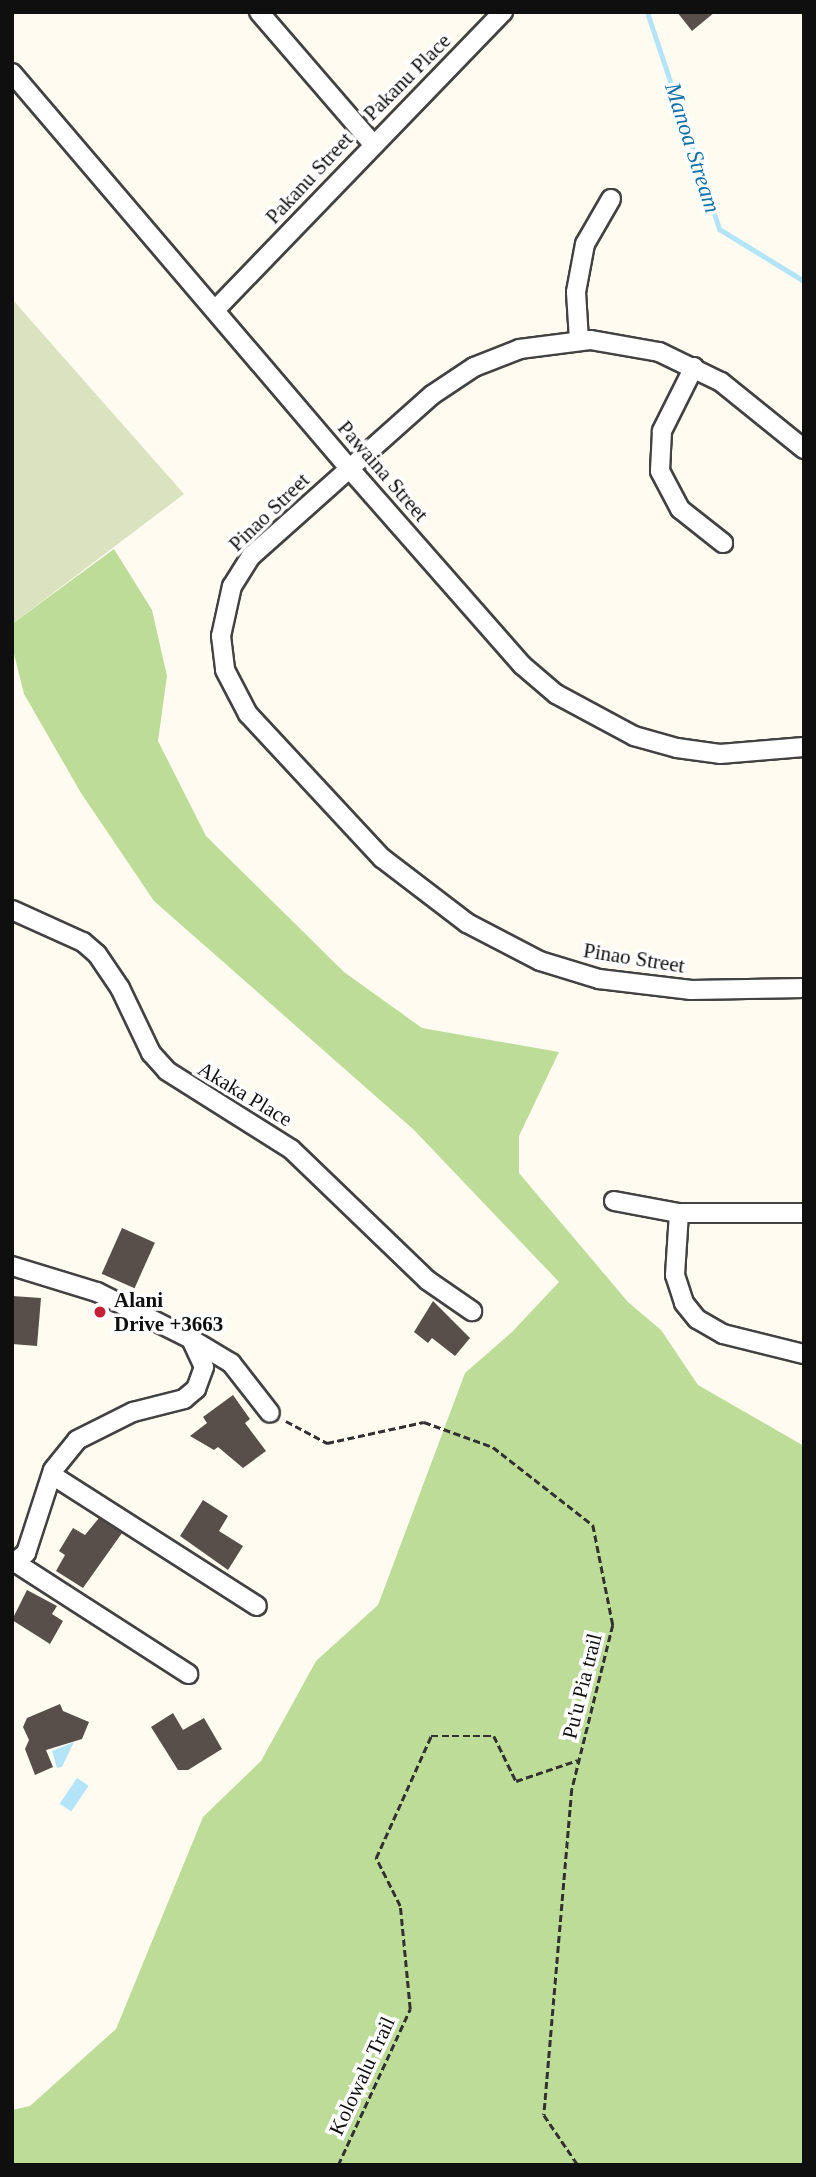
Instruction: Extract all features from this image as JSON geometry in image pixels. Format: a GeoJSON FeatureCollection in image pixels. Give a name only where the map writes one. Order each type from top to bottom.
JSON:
{"type":"FeatureCollection","features":[{"type":"Feature","properties":{"kind":"street","name":"Pakanu Street"},"geometry":{"type":"LineString","coordinates":[[217,308],[373,144],[259,12]]}},
{"type":"Feature","properties":{"kind":"street","name":"Pakanu Place"},"geometry":{"type":"LineString","coordinates":[[373,144],[503,12]]}},
{"type":"Feature","properties":{"kind":"street","name":"Pawaina Street"},"geometry":{"type":"LineString","coordinates":[[12,73],[217,308],[349,468],[522,665],[593,717],[677,748],[720,754],[804,747]]}},
{"type":"Feature","properties":{"kind":"street"},"geometry":{"type":"LineString","coordinates":[[579,340],[579,272],[593,226],[611,199]]}},
{"type":"Feature","properties":{"kind":"street","name":"Pinao Street"},"geometry":{"type":"LineString","coordinates":[[804,449],[694,367],[636,346],[579,340],[520,349],[474,367],[432,395],[251,556],[232,586],[222,619],[222,653],[230,685],[248,714],[393,868],[467,923],[515,950],[569,971],[629,985],[727,992],[804,988]]}},
{"type":"Feature","properties":{"kind":"street"},"geometry":{"type":"LineString","coordinates":[[694,367],[662,430],[660,471],[680,509],[723,543]]}},
{"type":"Feature","properties":{"kind":"street","name":"Akaka Place"},"geometry":{"type":"LineString","coordinates":[[12,910],[75,938],[97,954],[120,988],[151,1053],[167,1071],[291,1149],[427,1280],[472,1311]]}},
{"type":"Feature","properties":{"kind":"street"},"geometry":{"type":"LineString","coordinates":[[614,1201],[679,1213],[804,1213]]}},
{"type":"Feature","properties":{"kind":"street"},"geometry":{"type":"LineString","coordinates":[[679,1213],[675,1275],[684,1303],[697,1319],[723,1335],[804,1354]]}},
{"type":"Feature","properties":{"kind":"street"},"geometry":{"type":"LineString","coordinates":[[12,1266],[97,1292],[191,1339],[231,1363],[270,1413]]}},
{"type":"Feature","properties":{"kind":"street"},"geometry":{"type":"LineString","coordinates":[[188,1674],[14,1564],[28,1550],[52,1475],[68,1449],[88,1432],[192,1393],[204,1367],[191,1339]]}},
{"type":"Feature","properties":{"kind":"street"},"geometry":{"type":"LineString","coordinates":[[52,1475],[257,1606]]}},
{"type":"Feature","properties":{"kind":"path","name":"Pu'u Pia trail"},"geometry":{"type":"LineString","coordinates":[[270,1413],[327,1443],[424,1422],[493,1447],[593,1525],[613,1625],[579,1759],[569,1815],[544,2115],[578,2165]]}},
{"type":"Feature","properties":{"kind":"path","name":"Kolowalu Trail"},"geometry":{"type":"LineString","coordinates":[[338,2165],[410,2009],[400,1906],[376,1858],[431,1736],[494,1735],[516,1781],[579,1759]]}},
{"type":"Feature","properties":{"kind":"green space"},"geometry":{"type":"Polygon","coordinates":[[[12,299],[184,494],[12,624],[12,299]]]}},
{"type":"Feature","properties":{"kind":"green space"},"geometry":{"type":"Polygon","coordinates":[[[114,549],[152,610],[167,676],[158,741],[206,836],[344,972],[422,1028],[559,1052],[519,1136],[519,1173],[628,1302],[661,1330],[698,1385],[804,1446],[804,2165],[12,2165],[12,2110],[30,2106],[116,2029],[203,1817],[261,1761],[316,1661],[378,1605],[465,1373],[512,1332],[559,1282],[414,1130],[154,901],[81,793],[24,694],[12,646],[12,624],[114,549]]]}},
{"type":"Feature","properties":{"kind":"water"},"geometry":{"type":"Polygon","coordinates":[[[74,1742],[62,1767],[57,1768],[52,1751],[74,1742]]]}},
{"type":"Feature","properties":{"kind":"water"},"geometry":{"type":"Polygon","coordinates":[[[77,1778],[89,1786],[71,1812],[60,1804],[77,1778]]]}},
{"type":"Feature","properties":{"kind":"building"},"geometry":{"type":"Polygon","coordinates":[[[677,12],[715,12],[692,31],[677,12]]]}},
{"type":"Feature","properties":{"kind":"building"},"geometry":{"type":"Polygon","coordinates":[[[122,1228],[155,1243],[135,1288],[102,1274],[122,1228]]]}},
{"type":"Feature","properties":{"kind":"building"},"geometry":{"type":"Polygon","coordinates":[[[12,1296],[41,1298],[37,1346],[12,1344],[12,1296]]]}},
{"type":"Feature","properties":{"kind":"building"},"geometry":{"type":"Polygon","coordinates":[[[433,1301],[470,1338],[455,1356],[432,1338],[428,1343],[414,1332],[433,1301]]]}},
{"type":"Feature","properties":{"kind":"building"},"geometry":{"type":"Polygon","coordinates":[[[233,1395],[250,1419],[245,1423],[266,1451],[243,1468],[218,1447],[214,1450],[190,1436],[207,1423],[203,1417],[233,1395]]]}},
{"type":"Feature","properties":{"kind":"building"},"geometry":{"type":"Polygon","coordinates":[[[203,1500],[228,1516],[219,1531],[243,1546],[228,1570],[180,1536],[203,1500]]]}},
{"type":"Feature","properties":{"kind":"building"},"geometry":{"type":"Polygon","coordinates":[[[99,1518],[122,1533],[83,1588],[56,1571],[65,1555],[59,1551],[73,1528],[85,1535],[99,1518]]]}},
{"type":"Feature","properties":{"kind":"building"},"geometry":{"type":"Polygon","coordinates":[[[27,1590],[57,1606],[52,1614],[63,1621],[50,1644],[12,1620],[27,1590]]]}},
{"type":"Feature","properties":{"kind":"building"},"geometry":{"type":"Polygon","coordinates":[[[60,1704],[63,1711],[89,1722],[82,1739],[46,1750],[53,1767],[35,1775],[25,1749],[29,1740],[23,1727],[27,1718],[60,1704]]]}},
{"type":"Feature","properties":{"kind":"building"},"geometry":{"type":"Polygon","coordinates":[[[173,1713],[183,1730],[204,1718],[222,1749],[188,1770],[178,1770],[151,1727],[173,1713]]]}},
{"type":"Feature","properties":{"kind":"waterway","name":"Manoa Stream"},"geometry":{"type":"LineString","coordinates":[[647,12],[719,229],[804,281]]}},
{"type":"Feature","properties":{"kind":"place","name":"Alani Drive +3663"},"geometry":{"type":"Point","coordinates":[100,1312]}}]}
